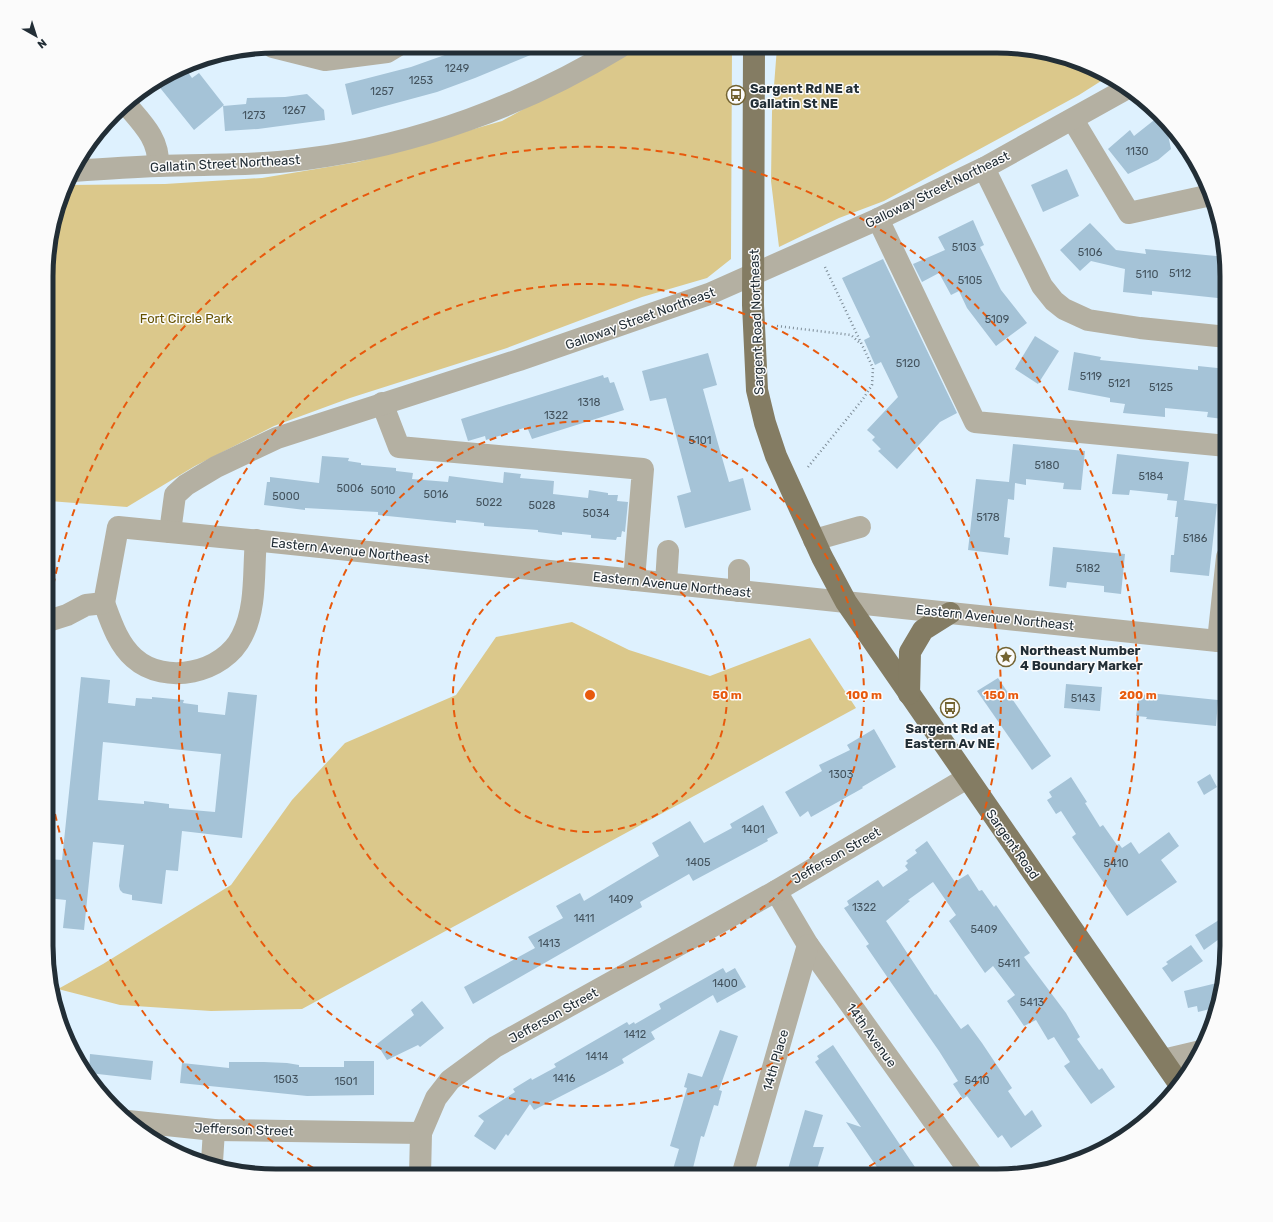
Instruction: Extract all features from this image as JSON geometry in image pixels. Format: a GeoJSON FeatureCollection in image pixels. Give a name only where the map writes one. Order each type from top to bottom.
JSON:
{"type":"FeatureCollection","features":[{"type":"Feature","properties":{"kind":"main road","name":"Sargent Road Northeast"},"geometry":{"type":"LineString","coordinates":[[754,53],[753,275],[756,382],[760,407],[770,440],[814,540],[846,602]]}},
{"type":"Feature","properties":{"kind":"main road","name":"Sargent Road"},"geometry":{"type":"LineString","coordinates":[[846,602],[1176,1079]]}},
{"type":"Feature","properties":{"kind":"main road"},"geometry":{"type":"LineString","coordinates":[[909,694],[910,652],[923,630],[950,613]]}},
{"type":"Feature","properties":{"kind":"street"},"geometry":{"type":"LineString","coordinates":[[299,53],[325,60],[379,53]]}},
{"type":"Feature","properties":{"kind":"street","name":"Gallatin Street Northeast"},"geometry":{"type":"LineString","coordinates":[[80,171],[158,166],[270,163],[322,157],[389,144],[451,126],[511,103],[570,76],[610,53]]}},
{"type":"Feature","properties":{"kind":"street","name":"Galloway Street Northeast"},"geometry":{"type":"LineString","coordinates":[[170,532],[175,495],[186,485],[216,467],[278,438],[382,403],[527,358],[709,294],[878,219],[984,168],[1073,120],[1122,91]]}},
{"type":"Feature","properties":{"kind":"street"},"geometry":{"type":"LineString","coordinates":[[129,108],[152,137],[158,154],[158,166]]}},
{"type":"Feature","properties":{"kind":"street"},"geometry":{"type":"LineString","coordinates":[[1073,120],[1129,213],[1205,196]]}},
{"type":"Feature","properties":{"kind":"street"},"geometry":{"type":"LineString","coordinates":[[984,168],[1042,286],[1064,309],[1088,320],[1140,328],[1220,335]]}},
{"type":"Feature","properties":{"kind":"street"},"geometry":{"type":"LineString","coordinates":[[878,219],[975,422],[1220,445]]}},
{"type":"Feature","properties":{"kind":"street"},"geometry":{"type":"LineString","coordinates":[[382,403],[399,447],[643,469],[634,580]]}},
{"type":"Feature","properties":{"kind":"street","name":"Eastern Avenue Northeast"},"geometry":{"type":"LineString","coordinates":[[104,603],[118,527],[666,583],[739,580],[846,602],[1220,641]]}},
{"type":"Feature","properties":{"kind":"street"},"geometry":{"type":"LineString","coordinates":[[814,540],[860,527]]}},
{"type":"Feature","properties":{"kind":"street"},"geometry":{"type":"LineString","coordinates":[[53,619],[67,615],[86,605],[104,603],[113,628],[122,644],[134,658],[143,664],[165,672],[178,674],[201,670],[217,662],[242,638],[248,622],[254,581],[256,540]]}},
{"type":"Feature","properties":{"kind":"street"},"geometry":{"type":"LineString","coordinates":[[666,583],[668,551]]}},
{"type":"Feature","properties":{"kind":"street","name":"Jefferson Street"},"geometry":{"type":"LineString","coordinates":[[139,1122],[214,1130],[421,1133],[436,1098],[450,1080],[495,1047],[776,891],[967,778]]}},
{"type":"Feature","properties":{"kind":"street","name":"14th Avenue"},"geometry":{"type":"LineString","coordinates":[[776,891],[808,945],[968,1169]]}},
{"type":"Feature","properties":{"kind":"street","name":"14th Place"},"geometry":{"type":"LineString","coordinates":[[744,1169],[808,945]]}},
{"type":"Feature","properties":{"kind":"street"},"geometry":{"type":"LineString","coordinates":[[1163,1060],[1192,1053]]}},
{"type":"Feature","properties":{"kind":"street"},"geometry":{"type":"LineString","coordinates":[[212,1159],[214,1130]]}},
{"type":"Feature","properties":{"kind":"street"},"geometry":{"type":"LineString","coordinates":[[420,1169],[421,1133]]}},
{"type":"Feature","properties":{"kind":"path"},"geometry":{"type":"LineString","coordinates":[[808,467],[863,399],[872,385],[873,368],[825,267]]}},
{"type":"Feature","properties":{"kind":"path"},"geometry":{"type":"LineString","coordinates":[[777,326],[851,335],[863,346]]}},
{"type":"Feature","properties":{"kind":"green space","name":"Fort Circle Park"},"geometry":{"type":"Polygon","coordinates":[[[624,53],[732,53],[731,259],[707,278],[642,297],[507,348],[350,398],[274,426],[195,466],[127,507],[53,501],[53,262],[57,233],[65,204],[73,185],[165,184],[262,178],[358,162],[502,121],[624,53]]]}},
{"type":"Feature","properties":{"kind":"green space"},"geometry":{"type":"Polygon","coordinates":[[[777,53],[1011,53],[1040,57],[1069,65],[1103,80],[1079,95],[884,201],[839,218],[779,247],[771,181],[772,112],[777,53]]]}},
{"type":"Feature","properties":{"kind":"green space"},"geometry":{"type":"Polygon","coordinates":[[[572,622],[629,650],[710,676],[810,638],[856,708],[302,1009],[211,1011],[120,1005],[58,989],[103,964],[231,885],[292,800],[345,743],[456,695],[496,637],[572,622]]]}},
{"type":"Feature","properties":{"kind":"building"},"geometry":{"type":"Polygon","coordinates":[[[450,53],[535,53],[437,92],[352,115],[345,84],[411,67],[450,53]]]}},
{"type":"Feature","properties":{"kind":"building"},"geometry":{"type":"Polygon","coordinates":[[[187,72],[192,78],[199,73],[224,105],[194,130],[159,87],[187,72]]]}},
{"type":"Feature","properties":{"kind":"building"},"geometry":{"type":"Polygon","coordinates":[[[307,94],[324,110],[325,120],[258,129],[225,131],[223,106],[246,104],[247,98],[285,97],[307,94]]]}},
{"type":"Feature","properties":{"kind":"building"},"geometry":{"type":"Polygon","coordinates":[[[1156,119],[1167,132],[1171,149],[1158,160],[1128,174],[1108,149],[1130,130],[1134,136],[1156,119]]]}},
{"type":"Feature","properties":{"kind":"building"},"geometry":{"type":"Polygon","coordinates":[[[1067,169],[1079,196],[1043,212],[1031,185],[1067,169]]]}},
{"type":"Feature","properties":{"kind":"building"},"geometry":{"type":"Polygon","coordinates":[[[973,220],[984,245],[980,247],[1001,290],[1027,323],[996,346],[967,308],[959,291],[951,295],[939,273],[922,282],[913,264],[945,250],[938,237],[973,220]]]}},
{"type":"Feature","properties":{"kind":"building"},"geometry":{"type":"Polygon","coordinates":[[[1090,223],[1116,250],[1146,254],[1145,249],[1219,256],[1220,298],[1152,291],[1152,295],[1123,292],[1125,269],[1091,261],[1080,271],[1060,250],[1090,223]]]}},
{"type":"Feature","properties":{"kind":"building"},"geometry":{"type":"Polygon","coordinates":[[[883,259],[957,413],[940,422],[897,469],[878,451],[881,449],[872,440],[875,437],[867,430],[898,397],[881,362],[875,365],[864,340],[870,337],[842,278],[883,259]]]}},
{"type":"Feature","properties":{"kind":"building"},"geometry":{"type":"Polygon","coordinates":[[[1035,336],[1059,351],[1038,384],[1015,369],[1035,336]]]}},
{"type":"Feature","properties":{"kind":"building"},"geometry":{"type":"Polygon","coordinates":[[[1074,352],[1101,357],[1100,360],[1198,370],[1198,366],[1220,368],[1220,419],[1207,417],[1208,412],[1165,408],[1165,417],[1123,413],[1125,404],[1110,402],[1110,398],[1068,390],[1074,352]]]}},
{"type":"Feature","properties":{"kind":"building"},"geometry":{"type":"Polygon","coordinates":[[[708,353],[717,385],[703,389],[729,482],[743,478],[751,510],[685,528],[677,496],[691,492],[666,398],[650,401],[642,371],[708,353]]]}},
{"type":"Feature","properties":{"kind":"building"},"geometry":{"type":"Polygon","coordinates":[[[603,375],[604,378],[608,377],[610,383],[614,382],[624,410],[532,439],[527,427],[486,440],[485,436],[468,441],[461,419],[603,375]]]}},
{"type":"Feature","properties":{"kind":"building"},"geometry":{"type":"Polygon","coordinates":[[[1013,444],[1085,451],[1081,490],[1063,489],[1064,483],[1026,479],[1026,485],[1015,483],[1014,500],[1008,499],[1004,537],[1010,538],[1008,555],[968,550],[976,479],[1009,482],[1013,444]]]}},
{"type":"Feature","properties":{"kind":"building"},"geometry":{"type":"Polygon","coordinates":[[[1117,454],[1189,462],[1184,500],[1217,504],[1209,576],[1170,572],[1171,555],[1174,555],[1178,517],[1175,517],[1177,501],[1167,500],[1168,494],[1130,490],[1129,495],[1112,494],[1117,454]]]}},
{"type":"Feature","properties":{"kind":"building"},"geometry":{"type":"Polygon","coordinates":[[[322,456],[349,458],[348,461],[361,463],[361,465],[396,468],[396,471],[413,473],[412,479],[448,482],[449,476],[503,483],[504,472],[521,474],[520,478],[554,481],[553,494],[588,498],[589,490],[608,493],[608,495],[618,495],[617,501],[628,502],[625,532],[622,531],[621,537],[617,537],[616,540],[591,538],[591,535],[562,532],[562,535],[538,532],[538,530],[484,526],[484,523],[456,520],[456,523],[378,515],[378,512],[305,508],[305,510],[264,505],[267,482],[270,482],[270,477],[319,483],[322,456]]]}},
{"type":"Feature","properties":{"kind":"building"},"geometry":{"type":"Polygon","coordinates":[[[1053,547],[1125,554],[1121,594],[1104,592],[1104,586],[1067,582],[1066,588],[1049,586],[1053,547]]]}},
{"type":"Feature","properties":{"kind":"building"},"geometry":{"type":"Polygon","coordinates":[[[81,677],[110,680],[108,703],[135,706],[136,698],[152,699],[152,697],[184,700],[183,703],[198,705],[198,712],[225,715],[228,692],[257,695],[242,838],[182,831],[178,871],[166,870],[162,904],[132,900],[132,895],[123,893],[120,890],[119,886],[124,845],[93,842],[84,930],[63,928],[66,900],[53,899],[53,859],[62,860],[81,677]],[[103,742],[98,800],[144,804],[144,801],[169,804],[169,808],[215,812],[221,754],[103,742]]]}},
{"type":"Feature","properties":{"kind":"building"},"geometry":{"type":"Polygon","coordinates":[[[998,678],[1051,756],[1032,770],[977,691],[998,678]]]}},
{"type":"Feature","properties":{"kind":"building"},"geometry":{"type":"Polygon","coordinates":[[[1066,684],[1102,687],[1100,711],[1064,708],[1066,684]]]}},
{"type":"Feature","properties":{"kind":"building"},"geometry":{"type":"Polygon","coordinates":[[[1149,693],[1218,700],[1216,726],[1146,719],[1147,717],[1136,716],[1139,694],[1149,695],[1149,693]]]}},
{"type":"Feature","properties":{"kind":"building"},"geometry":{"type":"Polygon","coordinates":[[[874,729],[896,767],[862,787],[863,788],[811,817],[808,811],[800,817],[785,792],[822,771],[819,765],[850,750],[847,745],[874,729]]]}},
{"type":"Feature","properties":{"kind":"building"},"geometry":{"type":"Polygon","coordinates":[[[1210,774],[1217,787],[1204,795],[1197,782],[1210,774]]]}},
{"type":"Feature","properties":{"kind":"building"},"geometry":{"type":"Polygon","coordinates":[[[1071,777],[1087,802],[1085,803],[1100,827],[1103,825],[1117,845],[1119,844],[1122,848],[1131,842],[1139,854],[1169,832],[1179,846],[1161,860],[1177,882],[1127,916],[1072,837],[1076,834],[1061,811],[1056,814],[1047,800],[1052,797],[1049,792],[1071,777]]]}},
{"type":"Feature","properties":{"kind":"building"},"geometry":{"type":"Polygon","coordinates":[[[763,805],[778,833],[767,839],[768,841],[693,881],[689,874],[640,902],[642,907],[473,1004],[464,987],[535,948],[528,937],[563,918],[556,906],[580,893],[584,901],[659,856],[652,843],[690,821],[704,843],[732,828],[730,824],[763,805]]]}},
{"type":"Feature","properties":{"kind":"building"},"geometry":{"type":"Polygon","coordinates":[[[927,841],[955,882],[968,874],[979,891],[982,890],[994,907],[996,905],[1030,953],[1024,957],[1066,1013],[1080,1037],[1077,1039],[1099,1070],[1102,1068],[1115,1087],[1091,1104],[1064,1066],[1070,1062],[1054,1037],[1048,1040],[1036,1020],[1024,1026],[1007,1001],[1015,995],[993,966],[985,973],[949,921],[956,915],[933,882],[908,900],[910,901],[886,921],[935,995],[936,994],[961,1029],[968,1024],[982,1043],[1012,1088],[1008,1091],[1025,1116],[1032,1110],[1042,1126],[1011,1148],[1002,1135],[998,1138],[967,1096],[963,1099],[953,1084],[958,1081],[866,946],[869,944],[844,908],[849,905],[847,901],[878,880],[883,887],[908,870],[905,866],[908,863],[906,861],[917,853],[915,850],[927,841]]]}},
{"type":"Feature","properties":{"kind":"building"},"geometry":{"type":"Polygon","coordinates":[[[1219,920],[1220,938],[1204,950],[1195,935],[1219,920]]]}},
{"type":"Feature","properties":{"kind":"building"},"geometry":{"type":"Polygon","coordinates":[[[1191,945],[1203,961],[1172,982],[1162,968],[1168,964],[1166,962],[1191,945]]]}},
{"type":"Feature","properties":{"kind":"building"},"geometry":{"type":"Polygon","coordinates":[[[723,968],[726,973],[735,968],[746,987],[717,1003],[713,995],[651,1032],[655,1039],[622,1059],[624,1063],[604,1074],[534,1110],[530,1104],[508,1136],[506,1134],[495,1150],[474,1136],[484,1121],[478,1116],[515,1092],[513,1089],[531,1078],[532,1080],[556,1067],[554,1064],[627,1022],[629,1025],[634,1022],[635,1024],[661,1009],[659,1004],[723,968]]]}},
{"type":"Feature","properties":{"kind":"building"},"geometry":{"type":"Polygon","coordinates":[[[1217,983],[1211,1009],[1198,1012],[1197,1006],[1188,1008],[1184,991],[1217,983]]]}},
{"type":"Feature","properties":{"kind":"building"},"geometry":{"type":"Polygon","coordinates":[[[422,1001],[444,1028],[420,1047],[418,1045],[387,1060],[377,1044],[414,1015],[411,1010],[422,1001]]]}},
{"type":"Feature","properties":{"kind":"building"},"geometry":{"type":"Polygon","coordinates":[[[720,1030],[738,1036],[719,1090],[722,1091],[718,1106],[714,1105],[704,1137],[701,1136],[693,1169],[673,1169],[679,1149],[670,1146],[687,1088],[684,1087],[688,1073],[702,1077],[720,1030]]]}},
{"type":"Feature","properties":{"kind":"building"},"geometry":{"type":"Polygon","coordinates":[[[833,1045],[916,1169],[878,1169],[846,1122],[861,1127],[815,1062],[819,1059],[817,1056],[833,1045]]]}},
{"type":"Feature","properties":{"kind":"building"},"geometry":{"type":"Polygon","coordinates":[[[90,1054],[153,1061],[151,1080],[93,1073],[89,1067],[90,1054]]]}},
{"type":"Feature","properties":{"kind":"building"},"geometry":{"type":"Polygon","coordinates":[[[344,1061],[374,1061],[374,1095],[307,1096],[180,1083],[182,1063],[229,1068],[229,1062],[287,1063],[299,1065],[299,1067],[344,1067],[344,1061]]]}},
{"type":"Feature","properties":{"kind":"building"},"geometry":{"type":"Polygon","coordinates":[[[805,1110],[823,1115],[813,1147],[824,1147],[817,1169],[788,1169],[805,1110]]]}},
{"type":"Feature","properties":{"kind":"place","name":"Sargent Rd NE at Gallatin St NE"},"geometry":{"type":"Point","coordinates":[736,95]}},
{"type":"Feature","properties":{"kind":"place","name":"Northeast Number 4 Boundary Marker"},"geometry":{"type":"Point","coordinates":[1006,657]}},
{"type":"Feature","properties":{"kind":"place","name":"Sargent Rd at Eastern Av NE"},"geometry":{"type":"Point","coordinates":[950,708]}}]}
